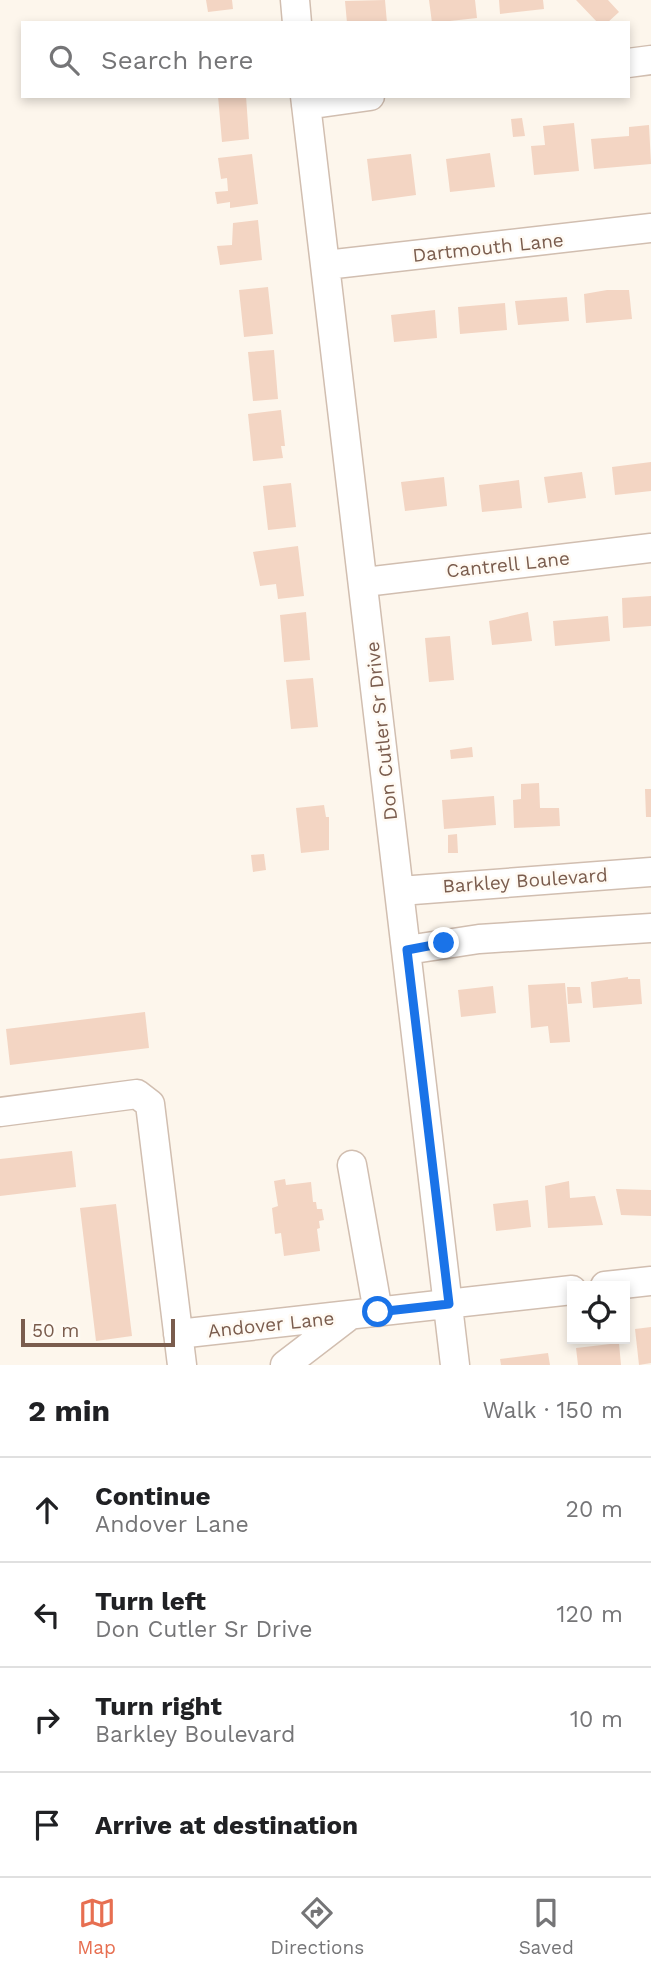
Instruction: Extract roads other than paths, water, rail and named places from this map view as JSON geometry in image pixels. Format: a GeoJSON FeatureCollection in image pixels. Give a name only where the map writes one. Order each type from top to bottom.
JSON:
{"type":"FeatureCollection","features":[{"type":"Feature","properties":{"kind":"street"},"geometry":{"type":"LineString","coordinates":[[295,0],[297,21]]}},
{"type":"Feature","properties":{"kind":"street"},"geometry":{"type":"LineString","coordinates":[[630,63],[651,60]]}},
{"type":"Feature","properties":{"kind":"street"},"geometry":{"type":"LineString","coordinates":[[306,100],[338,98]]}},
{"type":"Feature","properties":{"kind":"street","name":"Don Cutler Sr Drive"},"geometry":{"type":"LineString","coordinates":[[306,100],[365,582],[455,1365]]}},
{"type":"Feature","properties":{"kind":"street","name":"Dartmouth Lane"},"geometry":{"type":"LineString","coordinates":[[326,265],[651,228]]}},
{"type":"Feature","properties":{"kind":"street","name":"Cantrell Lane"},"geometry":{"type":"LineString","coordinates":[[365,582],[651,548]]}},
{"type":"Feature","properties":{"kind":"street","name":"Barkley Boulevard"},"geometry":{"type":"LineString","coordinates":[[400,891],[651,872]]}},
{"type":"Feature","properties":{"kind":"street"},"geometry":{"type":"LineString","coordinates":[[407,950],[479,939],[651,928]]}},
{"type":"Feature","properties":{"kind":"street"},"geometry":{"type":"LineString","coordinates":[[0,1112],[137,1094],[150,1104],[182,1365]]}},
{"type":"Feature","properties":{"kind":"street"},"geometry":{"type":"LineString","coordinates":[[352,1165],[378,1312]]}},
{"type":"Feature","properties":{"kind":"street"},"geometry":{"type":"LineString","coordinates":[[630,1283],[651,1281]]}},
{"type":"Feature","properties":{"kind":"street","name":"Andover Lane"},"geometry":{"type":"LineString","coordinates":[[178,1334],[567,1291]]}},
{"type":"Feature","properties":{"kind":"street"},"geometry":{"type":"LineString","coordinates":[[285,1365],[350,1315]]}}]}
